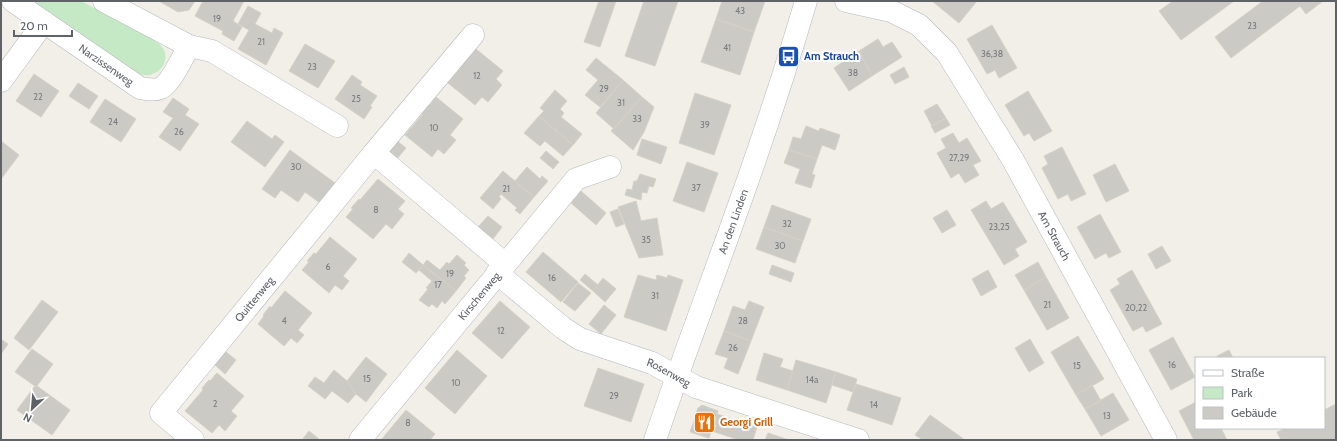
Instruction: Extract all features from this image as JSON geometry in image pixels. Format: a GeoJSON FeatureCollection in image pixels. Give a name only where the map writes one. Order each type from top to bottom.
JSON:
{"type":"FeatureCollection","features":[{"type":"Feature","properties":{"kind":"street","name":"Narzissenweg"},"geometry":{"type":"LineString","coordinates":[[13,1],[140,88],[151,90],[163,87],[179,66],[189,46]]}},
{"type":"Feature","properties":{"kind":"street"},"geometry":{"type":"LineString","coordinates":[[104,1],[189,46],[212,51],[337,126]]}},
{"type":"Feature","properties":{"kind":"street","name":"An den Linden"},"geometry":{"type":"LineString","coordinates":[[655,440],[750,175],[790,56],[806,1]]}},
{"type":"Feature","properties":{"kind":"street","name":"Am Strauch"},"geometry":{"type":"LineString","coordinates":[[846,1],[891,11],[919,25],[947,53],[1014,160],[1166,440]]}},
{"type":"Feature","properties":{"kind":"street"},"geometry":{"type":"LineString","coordinates":[[1,81],[44,22]]}},
{"type":"Feature","properties":{"kind":"street","name":"Quittenweg"},"geometry":{"type":"LineString","coordinates":[[193,440],[161,413],[374,153],[473,35]]}},
{"type":"Feature","properties":{"kind":"street"},"geometry":{"type":"LineString","coordinates":[[374,153],[501,268]]}},
{"type":"Feature","properties":{"kind":"street","name":"Kirschenweg"},"geometry":{"type":"LineString","coordinates":[[360,440],[576,179],[610,167]]}},
{"type":"Feature","properties":{"kind":"street","name":"Rosenweg"},"geometry":{"type":"LineString","coordinates":[[501,268],[570,334],[580,339],[652,363],[703,390],[858,440]]}},
{"type":"Feature","properties":{"kind":"green space"},"geometry":{"type":"Polygon","coordinates":[[[27,1],[81,1],[152,39],[162,47],[165,52],[165,61],[161,69],[153,74],[145,75],[135,73],[27,1]]]}},
{"type":"Feature","properties":{"kind":"building"},"geometry":{"type":"Polygon","coordinates":[[[159,1],[195,1],[189,10],[178,12],[159,1]]]}},
{"type":"Feature","properties":{"kind":"building"},"geometry":{"type":"Polygon","coordinates":[[[203,1],[244,1],[233,21],[242,27],[234,41],[222,34],[223,31],[195,16],[203,1]]]}},
{"type":"Feature","properties":{"kind":"building"},"geometry":{"type":"Polygon","coordinates":[[[599,1],[616,1],[600,47],[584,42],[599,1]]]}},
{"type":"Feature","properties":{"kind":"building"},"geometry":{"type":"Polygon","coordinates":[[[644,1],[678,1],[655,66],[625,56],[644,1]]]}},
{"type":"Feature","properties":{"kind":"building"},"geometry":{"type":"Polygon","coordinates":[[[722,1],[765,1],[754,32],[716,19],[722,1]]]}},
{"type":"Feature","properties":{"kind":"building"},"geometry":{"type":"Polygon","coordinates":[[[932,1],[977,1],[959,23],[932,1]]]}},
{"type":"Feature","properties":{"kind":"building"},"geometry":{"type":"Polygon","coordinates":[[[1173,1],[1234,1],[1181,40],[1159,11],[1173,1]]]}},
{"type":"Feature","properties":{"kind":"building"},"geometry":{"type":"Polygon","coordinates":[[[1263,1],[1323,1],[1306,14],[1300,6],[1231,58],[1215,37],[1263,1]]]}},
{"type":"Feature","properties":{"kind":"building"},"geometry":{"type":"Polygon","coordinates":[[[248,6],[261,13],[255,24],[272,33],[274,28],[283,33],[266,65],[238,49],[249,30],[238,24],[248,6]]]}},
{"type":"Feature","properties":{"kind":"building"},"geometry":{"type":"Polygon","coordinates":[[[716,19],[754,32],[740,75],[701,62],[716,19]]]}},
{"type":"Feature","properties":{"kind":"building"},"geometry":{"type":"Polygon","coordinates":[[[992,25],[1017,68],[999,78],[995,70],[987,74],[967,39],[992,25]]]}},
{"type":"Feature","properties":{"kind":"building"},"geometry":{"type":"Polygon","coordinates":[[[878,39],[883,47],[892,42],[902,57],[872,76],[859,51],[878,39]]]}},
{"type":"Feature","properties":{"kind":"building"},"geometry":{"type":"Polygon","coordinates":[[[305,44],[335,61],[318,88],[289,71],[305,44]]]}},
{"type":"Feature","properties":{"kind":"building"},"geometry":{"type":"Polygon","coordinates":[[[476,49],[503,71],[496,79],[502,85],[488,102],[482,97],[475,105],[448,83],[462,66],[461,64],[476,49]]]}},
{"type":"Feature","properties":{"kind":"building"},"geometry":{"type":"Polygon","coordinates":[[[859,51],[872,76],[849,91],[834,68],[859,51]]]}},
{"type":"Feature","properties":{"kind":"building"},"geometry":{"type":"Polygon","coordinates":[[[596,58],[623,80],[600,107],[585,95],[598,80],[586,70],[596,58]]]}},
{"type":"Feature","properties":{"kind":"building"},"geometry":{"type":"Polygon","coordinates":[[[904,67],[909,77],[895,84],[890,75],[904,67]]]}},
{"type":"Feature","properties":{"kind":"building"},"geometry":{"type":"Polygon","coordinates":[[[34,74],[59,91],[41,117],[16,101],[34,74]]]}},
{"type":"Feature","properties":{"kind":"building"},"geometry":{"type":"Polygon","coordinates":[[[352,75],[362,82],[360,85],[377,96],[364,119],[335,99],[352,75]]]}},
{"type":"Feature","properties":{"kind":"building"},"geometry":{"type":"Polygon","coordinates":[[[623,80],[642,97],[614,129],[596,113],[623,80]]]}},
{"type":"Feature","properties":{"kind":"building"},"geometry":{"type":"Polygon","coordinates":[[[78,83],[98,96],[89,109],[69,96],[78,83]]]}},
{"type":"Feature","properties":{"kind":"building"},"geometry":{"type":"Polygon","coordinates":[[[555,90],[567,101],[560,109],[564,113],[561,117],[582,134],[573,145],[539,116],[544,111],[540,108],[555,90]]]}},
{"type":"Feature","properties":{"kind":"building"},"geometry":{"type":"Polygon","coordinates":[[[1028,91],[1052,131],[1034,141],[1029,133],[1024,136],[1005,105],[1028,91]]]}},
{"type":"Feature","properties":{"kind":"building"},"geometry":{"type":"Polygon","coordinates":[[[695,93],[731,105],[714,155],[679,143],[695,93]]]}},
{"type":"Feature","properties":{"kind":"building"},"geometry":{"type":"Polygon","coordinates":[[[436,97],[463,119],[450,135],[456,140],[444,154],[438,149],[432,157],[405,135],[423,114],[421,112],[428,104],[430,105],[436,97]]]}},
{"type":"Feature","properties":{"kind":"building"},"geometry":{"type":"Polygon","coordinates":[[[642,97],[654,107],[644,132],[633,150],[611,131],[642,97]]]}},
{"type":"Feature","properties":{"kind":"building"},"geometry":{"type":"Polygon","coordinates":[[[173,98],[189,109],[185,115],[199,124],[180,151],[159,137],[173,118],[163,112],[173,98]]]}},
{"type":"Feature","properties":{"kind":"building"},"geometry":{"type":"Polygon","coordinates":[[[105,99],[136,119],[121,142],[90,122],[105,99]]]}},
{"type":"Feature","properties":{"kind":"building"},"geometry":{"type":"Polygon","coordinates":[[[937,104],[946,118],[932,126],[924,111],[937,104]]]}},
{"type":"Feature","properties":{"kind":"building"},"geometry":{"type":"Polygon","coordinates":[[[539,116],[573,145],[563,156],[545,141],[540,146],[524,133],[539,116]]]}},
{"type":"Feature","properties":{"kind":"building"},"geometry":{"type":"Polygon","coordinates":[[[946,118],[950,125],[935,133],[931,126],[946,118]]]}},
{"type":"Feature","properties":{"kind":"building"},"geometry":{"type":"Polygon","coordinates":[[[247,121],[272,139],[275,135],[284,142],[265,167],[231,142],[247,121]]]}},
{"type":"Feature","properties":{"kind":"building"},"geometry":{"type":"Polygon","coordinates":[[[806,126],[819,131],[820,128],[840,135],[835,150],[822,145],[817,159],[789,150],[793,137],[801,139],[806,126]]]}},
{"type":"Feature","properties":{"kind":"building"},"geometry":{"type":"Polygon","coordinates":[[[953,133],[959,143],[967,138],[981,161],[973,165],[979,175],[965,183],[959,173],[951,178],[937,153],[946,148],[941,139],[953,133]]]}},
{"type":"Feature","properties":{"kind":"building"},"geometry":{"type":"Polygon","coordinates":[[[392,137],[406,148],[396,160],[382,148],[392,137]]]}},
{"type":"Feature","properties":{"kind":"building"},"geometry":{"type":"Polygon","coordinates":[[[642,139],[667,147],[661,164],[637,155],[642,139]]]}},
{"type":"Feature","properties":{"kind":"building"},"geometry":{"type":"Polygon","coordinates":[[[1,141],[19,155],[1,179],[1,141]]]}},
{"type":"Feature","properties":{"kind":"building"},"geometry":{"type":"Polygon","coordinates":[[[1062,147],[1086,194],[1071,201],[1068,194],[1058,199],[1042,168],[1048,164],[1044,156],[1062,147]]]}},
{"type":"Feature","properties":{"kind":"building"},"geometry":{"type":"Polygon","coordinates":[[[290,150],[335,183],[320,203],[305,192],[298,202],[281,190],[275,198],[262,189],[290,150]]]}},
{"type":"Feature","properties":{"kind":"building"},"geometry":{"type":"Polygon","coordinates":[[[789,150],[817,159],[812,174],[815,175],[811,188],[795,183],[800,169],[784,163],[789,150]]]}},
{"type":"Feature","properties":{"kind":"building"},"geometry":{"type":"Polygon","coordinates":[[[546,151],[559,162],[553,169],[540,158],[546,151]]]}},
{"type":"Feature","properties":{"kind":"building"},"geometry":{"type":"Polygon","coordinates":[[[687,162],[718,173],[704,212],[673,201],[687,162]]]}},
{"type":"Feature","properties":{"kind":"building"},"geometry":{"type":"Polygon","coordinates":[[[1115,164],[1129,191],[1106,202],[1093,175],[1115,164]]]}},
{"type":"Feature","properties":{"kind":"building"},"geometry":{"type":"Polygon","coordinates":[[[527,167],[540,179],[542,176],[548,181],[534,197],[515,181],[527,167]]]}},
{"type":"Feature","properties":{"kind":"building"},"geometry":{"type":"Polygon","coordinates":[[[503,171],[534,197],[520,214],[515,210],[517,208],[501,194],[499,197],[501,199],[493,209],[480,198],[503,171]]]}},
{"type":"Feature","properties":{"kind":"building"},"geometry":{"type":"Polygon","coordinates":[[[640,174],[656,179],[653,187],[649,186],[647,193],[642,192],[641,200],[625,195],[627,189],[632,190],[634,181],[637,181],[640,174]]]}},
{"type":"Feature","properties":{"kind":"building"},"geometry":{"type":"Polygon","coordinates":[[[378,179],[405,201],[398,209],[404,214],[392,229],[386,224],[373,239],[346,217],[353,209],[351,208],[378,179]]]}},
{"type":"Feature","properties":{"kind":"building"},"geometry":{"type":"Polygon","coordinates":[[[581,191],[606,213],[596,225],[571,203],[581,191]]]}},
{"type":"Feature","properties":{"kind":"building"},"geometry":{"type":"Polygon","coordinates":[[[636,201],[641,221],[657,218],[663,255],[639,258],[618,207],[636,201]]]}},
{"type":"Feature","properties":{"kind":"building"},"geometry":{"type":"Polygon","coordinates":[[[986,201],[991,209],[1003,202],[1027,242],[1015,249],[1019,256],[1004,265],[971,210],[986,201]]]}},
{"type":"Feature","properties":{"kind":"building"},"geometry":{"type":"Polygon","coordinates":[[[772,205],[811,219],[803,241],[764,227],[772,205]]]}},
{"type":"Feature","properties":{"kind":"building"},"geometry":{"type":"Polygon","coordinates":[[[618,209],[624,224],[616,227],[610,212],[618,209]]]}},
{"type":"Feature","properties":{"kind":"building"},"geometry":{"type":"Polygon","coordinates":[[[947,210],[956,225],[942,233],[933,218],[947,210]]]}},
{"type":"Feature","properties":{"kind":"building"},"geometry":{"type":"Polygon","coordinates":[[[1100,214],[1121,252],[1109,258],[1106,253],[1095,259],[1077,227],[1100,214]]]}},
{"type":"Feature","properties":{"kind":"building"},"geometry":{"type":"Polygon","coordinates":[[[488,216],[502,227],[493,239],[478,227],[488,216]]]}},
{"type":"Feature","properties":{"kind":"building"},"geometry":{"type":"Polygon","coordinates":[[[764,227],[803,241],[795,263],[756,249],[764,227]]]}},
{"type":"Feature","properties":{"kind":"building"},"geometry":{"type":"Polygon","coordinates":[[[330,237],[357,259],[343,276],[349,281],[342,290],[335,285],[329,293],[302,270],[309,262],[307,261],[314,253],[316,254],[330,237]]]}},
{"type":"Feature","properties":{"kind":"building"},"geometry":{"type":"Polygon","coordinates":[[[1162,246],[1171,261],[1156,269],[1148,254],[1162,246]]]}},
{"type":"Feature","properties":{"kind":"building"},"geometry":{"type":"Polygon","coordinates":[[[543,252],[578,282],[561,302],[526,272],[543,252]]]}},
{"type":"Feature","properties":{"kind":"building"},"geometry":{"type":"Polygon","coordinates":[[[409,253],[423,265],[416,273],[402,262],[409,253]]]}},
{"type":"Feature","properties":{"kind":"building"},"geometry":{"type":"Polygon","coordinates":[[[457,255],[466,263],[464,265],[469,270],[464,276],[466,278],[456,291],[423,265],[427,260],[440,270],[447,262],[449,264],[457,255]]]}},
{"type":"Feature","properties":{"kind":"building"},"geometry":{"type":"Polygon","coordinates":[[[1038,262],[1046,277],[1024,290],[1015,275],[1038,262]]]}},
{"type":"Feature","properties":{"kind":"building"},"geometry":{"type":"Polygon","coordinates":[[[423,265],[456,291],[445,304],[442,301],[437,308],[432,304],[429,307],[419,300],[428,289],[426,288],[432,281],[419,270],[423,265]]]}},
{"type":"Feature","properties":{"kind":"building"},"geometry":{"type":"Polygon","coordinates":[[[772,265],[794,273],[791,282],[769,274],[772,265]]]}},
{"type":"Feature","properties":{"kind":"building"},"geometry":{"type":"Polygon","coordinates":[[[988,270],[997,287],[981,296],[972,279],[988,270]]]}},
{"type":"Feature","properties":{"kind":"building"},"geometry":{"type":"Polygon","coordinates":[[[1132,270],[1162,324],[1146,332],[1143,326],[1133,331],[1110,290],[1120,284],[1117,279],[1132,270]]]}},
{"type":"Feature","properties":{"kind":"building"},"geometry":{"type":"Polygon","coordinates":[[[585,274],[598,285],[593,291],[580,280],[585,274]]]}},
{"type":"Feature","properties":{"kind":"building"},"geometry":{"type":"Polygon","coordinates":[[[638,275],[656,280],[657,275],[667,278],[668,275],[683,280],[666,331],[624,317],[638,275]]]}},
{"type":"Feature","properties":{"kind":"building"},"geometry":{"type":"Polygon","coordinates":[[[1046,277],[1069,318],[1047,330],[1024,290],[1046,277]]]}},
{"type":"Feature","properties":{"kind":"building"},"geometry":{"type":"Polygon","coordinates":[[[603,278],[616,289],[605,302],[593,291],[603,278]]]}},
{"type":"Feature","properties":{"kind":"building"},"geometry":{"type":"Polygon","coordinates":[[[578,283],[591,293],[575,311],[563,302],[578,283]]]}},
{"type":"Feature","properties":{"kind":"building"},"geometry":{"type":"Polygon","coordinates":[[[285,291],[312,313],[298,330],[304,335],[297,343],[291,338],[284,346],[258,324],[270,306],[271,308],[285,291]]]}},
{"type":"Feature","properties":{"kind":"building"},"geometry":{"type":"Polygon","coordinates":[[[42,300],[58,312],[29,350],[14,338],[42,300]]]}},
{"type":"Feature","properties":{"kind":"building"},"geometry":{"type":"Polygon","coordinates":[[[500,301],[530,327],[502,359],[472,333],[500,301]]]}},
{"type":"Feature","properties":{"kind":"building"},"geometry":{"type":"Polygon","coordinates":[[[749,301],[764,307],[751,341],[724,331],[733,306],[745,310],[749,301]]]}},
{"type":"Feature","properties":{"kind":"building"},"geometry":{"type":"Polygon","coordinates":[[[604,305],[616,315],[601,334],[589,324],[604,305]]]}},
{"type":"Feature","properties":{"kind":"building"},"geometry":{"type":"Polygon","coordinates":[[[724,331],[751,341],[738,374],[724,368],[728,358],[715,354],[724,331]]]}},
{"type":"Feature","properties":{"kind":"building"},"geometry":{"type":"Polygon","coordinates":[[[1078,336],[1104,379],[1076,395],[1051,352],[1078,336]]]}},
{"type":"Feature","properties":{"kind":"building"},"geometry":{"type":"Polygon","coordinates":[[[1173,337],[1195,377],[1171,390],[1149,350],[1173,337]]]}},
{"type":"Feature","properties":{"kind":"building"},"geometry":{"type":"Polygon","coordinates":[[[1,339],[8,344],[1,354],[1,339]]]}},
{"type":"Feature","properties":{"kind":"building"},"geometry":{"type":"Polygon","coordinates":[[[1030,339],[1044,363],[1029,372],[1015,348],[1030,339]]]}},
{"type":"Feature","properties":{"kind":"building"},"geometry":{"type":"Polygon","coordinates":[[[32,349],[53,364],[37,386],[15,372],[32,349]]]}},
{"type":"Feature","properties":{"kind":"building"},"geometry":{"type":"Polygon","coordinates":[[[457,350],[487,376],[455,414],[425,388],[457,350]]]}},
{"type":"Feature","properties":{"kind":"building"},"geometry":{"type":"Polygon","coordinates":[[[1229,350],[1232,357],[1218,357],[1229,350]]]}},
{"type":"Feature","properties":{"kind":"building"},"geometry":{"type":"Polygon","coordinates":[[[225,351],[236,360],[225,374],[214,364],[225,351]]]}},
{"type":"Feature","properties":{"kind":"building"},"geometry":{"type":"Polygon","coordinates":[[[764,353],[783,359],[780,367],[793,371],[787,390],[756,380],[764,353]]]}},
{"type":"Feature","properties":{"kind":"building"},"geometry":{"type":"Polygon","coordinates":[[[366,357],[387,374],[366,402],[356,394],[347,381],[366,357]]]}},
{"type":"Feature","properties":{"kind":"building"},"geometry":{"type":"Polygon","coordinates":[[[796,360],[836,372],[826,403],[787,390],[796,360]]]}},
{"type":"Feature","properties":{"kind":"building"},"geometry":{"type":"Polygon","coordinates":[[[598,368],[644,384],[631,422],[584,406],[598,368]]]}},
{"type":"Feature","properties":{"kind":"building"},"geometry":{"type":"Polygon","coordinates":[[[334,370],[347,381],[356,394],[348,403],[332,391],[325,399],[308,386],[315,377],[324,383],[334,370]]]}},
{"type":"Feature","properties":{"kind":"building"},"geometry":{"type":"Polygon","coordinates":[[[836,372],[857,379],[853,392],[832,385],[836,372]]]}},
{"type":"Feature","properties":{"kind":"building"},"geometry":{"type":"Polygon","coordinates":[[[217,373],[244,396],[231,411],[237,416],[225,431],[219,425],[212,433],[185,411],[203,390],[202,388],[217,373]]]}},
{"type":"Feature","properties":{"kind":"building"},"geometry":{"type":"Polygon","coordinates":[[[856,384],[901,398],[892,425],[847,410],[856,384]]]}},
{"type":"Feature","properties":{"kind":"building"},"geometry":{"type":"Polygon","coordinates":[[[1092,385],[1101,401],[1085,409],[1076,395],[1092,385]]]}},
{"type":"Feature","properties":{"kind":"building"},"geometry":{"type":"Polygon","coordinates":[[[35,386],[70,410],[52,435],[17,410],[35,386]]]}},
{"type":"Feature","properties":{"kind":"building"},"geometry":{"type":"Polygon","coordinates":[[[1113,393],[1129,420],[1101,436],[1085,409],[1113,393]]]}},
{"type":"Feature","properties":{"kind":"building"},"geometry":{"type":"Polygon","coordinates":[[[1195,403],[1195,429],[1222,429],[1227,440],[1194,440],[1179,411],[1195,403]]]}},
{"type":"Feature","properties":{"kind":"building"},"geometry":{"type":"Polygon","coordinates":[[[1336,404],[1336,440],[1281,440],[1277,432],[1284,429],[1325,429],[1325,410],[1336,404]]]}},
{"type":"Feature","properties":{"kind":"building","name":"Georgi Grill"},"geometry":{"type":"Polygon","coordinates":[[[702,405],[718,411],[709,438],[690,432],[698,408],[702,405]]]}},
{"type":"Feature","properties":{"kind":"building"},"geometry":{"type":"Polygon","coordinates":[[[406,410],[435,434],[430,440],[381,440],[406,410]]]}},
{"type":"Feature","properties":{"kind":"building"},"geometry":{"type":"Polygon","coordinates":[[[717,414],[757,427],[753,440],[739,440],[712,431],[717,414]]]}},
{"type":"Feature","properties":{"kind":"building"},"geometry":{"type":"Polygon","coordinates":[[[930,415],[965,440],[923,440],[915,435],[930,415]]]}},
{"type":"Feature","properties":{"kind":"building"},"geometry":{"type":"Polygon","coordinates":[[[309,431],[319,439],[302,440],[309,431]]]}},
{"type":"Feature","properties":{"kind":"building"},"geometry":{"type":"Polygon","coordinates":[[[768,433],[789,440],[765,440],[768,433]]]}},
{"type":"Feature","properties":{"kind":"place","name":"Am Strauch"},"geometry":{"type":"Point","coordinates":[789,56]}},
{"type":"Feature","properties":{"kind":"place","name":"Georgi Grill"},"geometry":{"type":"Point","coordinates":[704,422]}}]}
